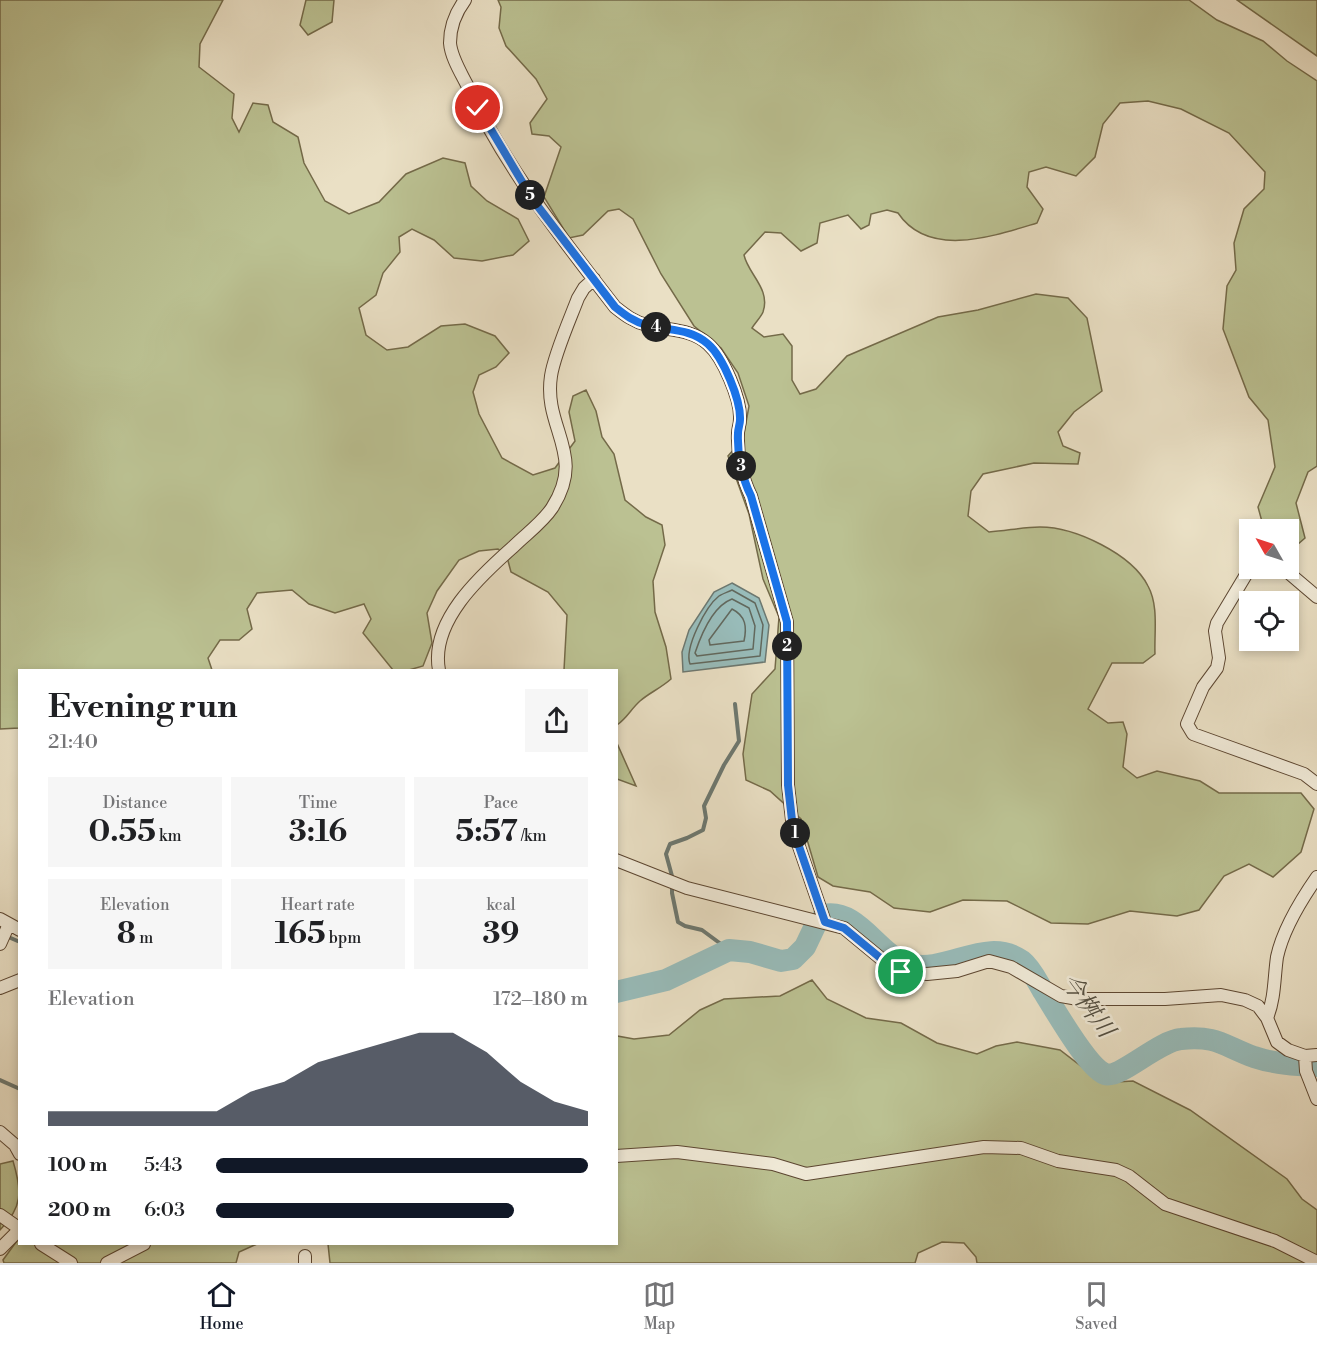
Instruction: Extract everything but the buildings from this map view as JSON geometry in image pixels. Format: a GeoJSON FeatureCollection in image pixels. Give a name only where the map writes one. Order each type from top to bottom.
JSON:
{"type":"FeatureCollection","features":[{"type":"Feature","properties":{"kind":"street"},"geometry":{"type":"LineString","coordinates":[[465,0],[452,28],[450,44],[478,108],[533,200],[615,307],[630,319],[646,325],[684,331],[709,345],[720,359],[739,405],[738,432],[744,483],[751,496],[787,622],[788,785],[793,829],[825,922]]}},
{"type":"Feature","properties":{"kind":"street"},"geometry":{"type":"LineString","coordinates":[[439,669],[437,646],[443,628],[453,611],[489,571],[542,520],[552,507],[562,487],[566,471],[566,453],[555,422],[550,393],[551,375],[578,298],[584,288],[594,279]]}},
{"type":"Feature","properties":{"kind":"street"},"geometry":{"type":"LineString","coordinates":[[1243,579],[1217,623],[1215,631],[1219,658],[1217,668],[1203,687],[1187,724],[1193,734],[1305,774],[1317,783]]}},
{"type":"Feature","properties":{"kind":"street"},"geometry":{"type":"LineString","coordinates":[[1296,579],[1317,597]]}},
{"type":"Feature","properties":{"kind":"street"},"geometry":{"type":"LineString","coordinates":[[618,861],[687,888],[844,928],[901,972],[927,974],[957,971],[988,961],[1011,967],[1062,996],[1078,999],[1165,999],[1221,995],[1245,1000],[1258,1006],[1267,1018],[1277,1041],[1308,1061],[1317,1099]]}},
{"type":"Feature","properties":{"kind":"street"},"geometry":{"type":"LineString","coordinates":[[1267,1018],[1272,1005],[1278,956],[1291,920],[1317,877]]}},
{"type":"Feature","properties":{"kind":"street"},"geometry":{"type":"LineString","coordinates":[[0,944],[9,924]]}},
{"type":"Feature","properties":{"kind":"street"},"geometry":{"type":"LineString","coordinates":[[0,988],[18,981]]}},
{"type":"Feature","properties":{"kind":"street"},"geometry":{"type":"LineString","coordinates":[[0,1132],[15,1145],[18,1151]]}},
{"type":"Feature","properties":{"kind":"street"},"geometry":{"type":"LineString","coordinates":[[618,1156],[677,1152],[773,1164],[806,1174],[984,1147],[1021,1148],[1058,1161],[1116,1170],[1129,1176],[1166,1204],[1275,1241],[1317,1262]]}},
{"type":"Feature","properties":{"kind":"street"},"geometry":{"type":"LineString","coordinates":[[2,1217],[18,1228]]}},
{"type":"Feature","properties":{"kind":"street"},"geometry":{"type":"LineString","coordinates":[[0,1249],[18,1231]]}},
{"type":"Feature","properties":{"kind":"street"},"geometry":{"type":"LineString","coordinates":[[43,1245],[71,1263]]}},
{"type":"Feature","properties":{"kind":"street"},"geometry":{"type":"LineString","coordinates":[[107,1263],[142,1245]]}},
{"type":"Feature","properties":{"kind":"green space"},"geometry":{"type":"Polygon","coordinates":[[[0,0],[223,0],[200,44],[199,67],[234,94],[232,118],[239,132],[253,103],[268,105],[273,122],[298,137],[304,163],[325,201],[349,214],[379,202],[406,174],[443,158],[465,163],[471,186],[487,201],[518,219],[529,241],[513,255],[482,261],[454,258],[434,240],[412,229],[399,237],[400,252],[383,273],[376,295],[359,308],[366,335],[387,350],[408,347],[441,326],[465,324],[495,336],[509,353],[496,367],[479,375],[473,392],[479,414],[502,458],[533,475],[555,468],[575,441],[569,412],[573,396],[586,390],[596,411],[602,437],[614,454],[625,500],[646,517],[662,525],[665,545],[653,581],[655,612],[666,647],[671,679],[647,695],[618,724],[618,669],[564,669],[567,615],[548,592],[511,572],[507,557],[498,549],[479,551],[459,560],[437,591],[427,613],[432,643],[423,666],[412,669],[392,669],[363,633],[371,619],[364,604],[335,613],[309,604],[292,590],[257,593],[247,609],[252,629],[239,640],[220,640],[208,658],[212,669],[18,669],[18,728],[0,729],[0,0]]]}},
{"type":"Feature","properties":{"kind":"green space"},"geometry":{"type":"Polygon","coordinates":[[[306,0],[334,0],[332,22],[308,35],[300,25],[306,0]]]}},
{"type":"Feature","properties":{"kind":"green space"},"geometry":{"type":"Polygon","coordinates":[[[498,0],[1189,0],[1217,20],[1263,41],[1317,81],[1317,466],[1308,472],[1296,503],[1305,538],[1299,543],[1299,519],[1261,519],[1258,507],[1275,467],[1268,420],[1249,397],[1223,329],[1227,286],[1236,270],[1234,243],[1244,209],[1264,189],[1265,172],[1229,133],[1181,109],[1148,101],[1120,103],[1103,124],[1095,157],[1076,176],[1046,167],[1029,172],[1027,187],[1043,209],[1037,223],[982,238],[944,240],[927,236],[911,227],[898,213],[887,210],[871,214],[869,225],[861,229],[848,215],[820,223],[817,243],[801,251],[781,233],[765,232],[744,255],[762,289],[765,304],[763,312],[752,328],[764,337],[783,334],[792,346],[792,380],[800,394],[816,389],[847,356],[938,317],[978,310],[1036,294],[1068,298],[1087,318],[1102,391],[1074,412],[1058,432],[1063,446],[1080,453],[1078,464],[1034,463],[983,474],[971,491],[968,516],[989,532],[1040,527],[1054,528],[1085,537],[1116,553],[1140,574],[1154,602],[1155,654],[1143,663],[1112,663],[1088,709],[1108,723],[1123,722],[1127,734],[1123,767],[1137,778],[1157,771],[1200,781],[1219,793],[1301,793],[1314,809],[1301,852],[1273,877],[1249,864],[1224,876],[1199,910],[1177,916],[1130,911],[1088,924],[1051,923],[1007,901],[963,900],[930,912],[894,908],[870,892],[833,886],[818,877],[801,819],[770,791],[746,780],[743,754],[752,694],[775,669],[779,617],[763,579],[749,514],[728,456],[743,439],[749,406],[738,373],[721,348],[694,326],[661,274],[633,219],[619,209],[608,211],[583,235],[569,238],[544,197],[561,147],[549,136],[532,134],[530,123],[547,99],[536,79],[506,46],[499,28],[501,7],[498,0]]]}},
{"type":"Feature","properties":{"kind":"green space"},"geometry":{"type":"Polygon","coordinates":[[[1237,0],[1317,0],[1317,56],[1237,0]]]}},
{"type":"Feature","properties":{"kind":"green space"},"geometry":{"type":"Polygon","coordinates":[[[618,746],[636,786],[618,779],[618,746]]]}},
{"type":"Feature","properties":{"kind":"green space"},"geometry":{"type":"Polygon","coordinates":[[[812,980],[827,999],[866,1018],[901,1023],[937,1043],[977,1054],[996,1046],[1017,1042],[1060,1050],[1090,1073],[1116,1082],[1133,1081],[1190,1110],[1287,1179],[1302,1199],[1317,1210],[1317,1263],[977,1263],[976,1257],[964,1243],[942,1242],[918,1253],[915,1263],[330,1263],[328,1245],[618,1245],[618,1036],[634,1039],[669,1035],[700,1010],[724,999],[780,996],[812,980]]]}},
{"type":"Feature","properties":{"kind":"green space"},"geometry":{"type":"Polygon","coordinates":[[[13,1161],[18,1181],[18,1198],[13,1214],[0,1230],[0,1164],[13,1161]]]}},
{"type":"Feature","properties":{"kind":"green space"},"geometry":{"type":"Polygon","coordinates":[[[18,1239],[18,1245],[255,1245],[239,1252],[236,1263],[4,1263],[3,1260],[18,1239]]]}},
{"type":"Feature","properties":{"kind":"water"},"geometry":{"type":"Polygon","coordinates":[[[732,583],[759,598],[769,625],[765,662],[683,672],[682,652],[689,630],[714,592],[732,583]]]}},
{"type":"Feature","properties":{"kind":"waterway"},"geometry":{"type":"LineString","coordinates":[[729,950],[702,930],[678,922],[672,893],[672,876],[666,854],[670,844],[703,830],[706,818],[704,806],[724,765],[739,741],[735,704]]}},
{"type":"Feature","properties":{"kind":"waterway","name":"今桝川"},"geometry":{"type":"LineString","coordinates":[[824,915],[847,918],[887,952],[908,964],[937,965],[980,953],[994,952],[1008,954],[1022,961],[1031,971],[1080,1049],[1105,1074],[1120,1071],[1172,1041],[1193,1038],[1219,1042],[1254,1057],[1270,1061],[1317,1066]]}},
{"type":"Feature","properties":{"kind":"waterway","name":"今桝川"},"geometry":{"type":"LineString","coordinates":[[618,992],[666,980],[729,950],[750,952],[781,961],[793,959],[805,947],[815,926]]}},
{"type":"Feature","properties":{"kind":"waterway"},"geometry":{"type":"LineString","coordinates":[[6,936],[18,941]]}},
{"type":"Feature","properties":{"kind":"waterway"},"geometry":{"type":"LineString","coordinates":[[0,1080],[18,1088]]}},
{"type":"Feature","properties":{"kind":"route"},"geometry":{"type":"LineString","coordinates":[[478,108],[533,200],[615,307],[630,319],[646,325],[684,331],[698,337],[709,345],[720,359],[739,405],[738,432],[744,483],[751,496],[787,622],[788,785],[793,829],[825,922],[844,928],[901,972]]}}]}
